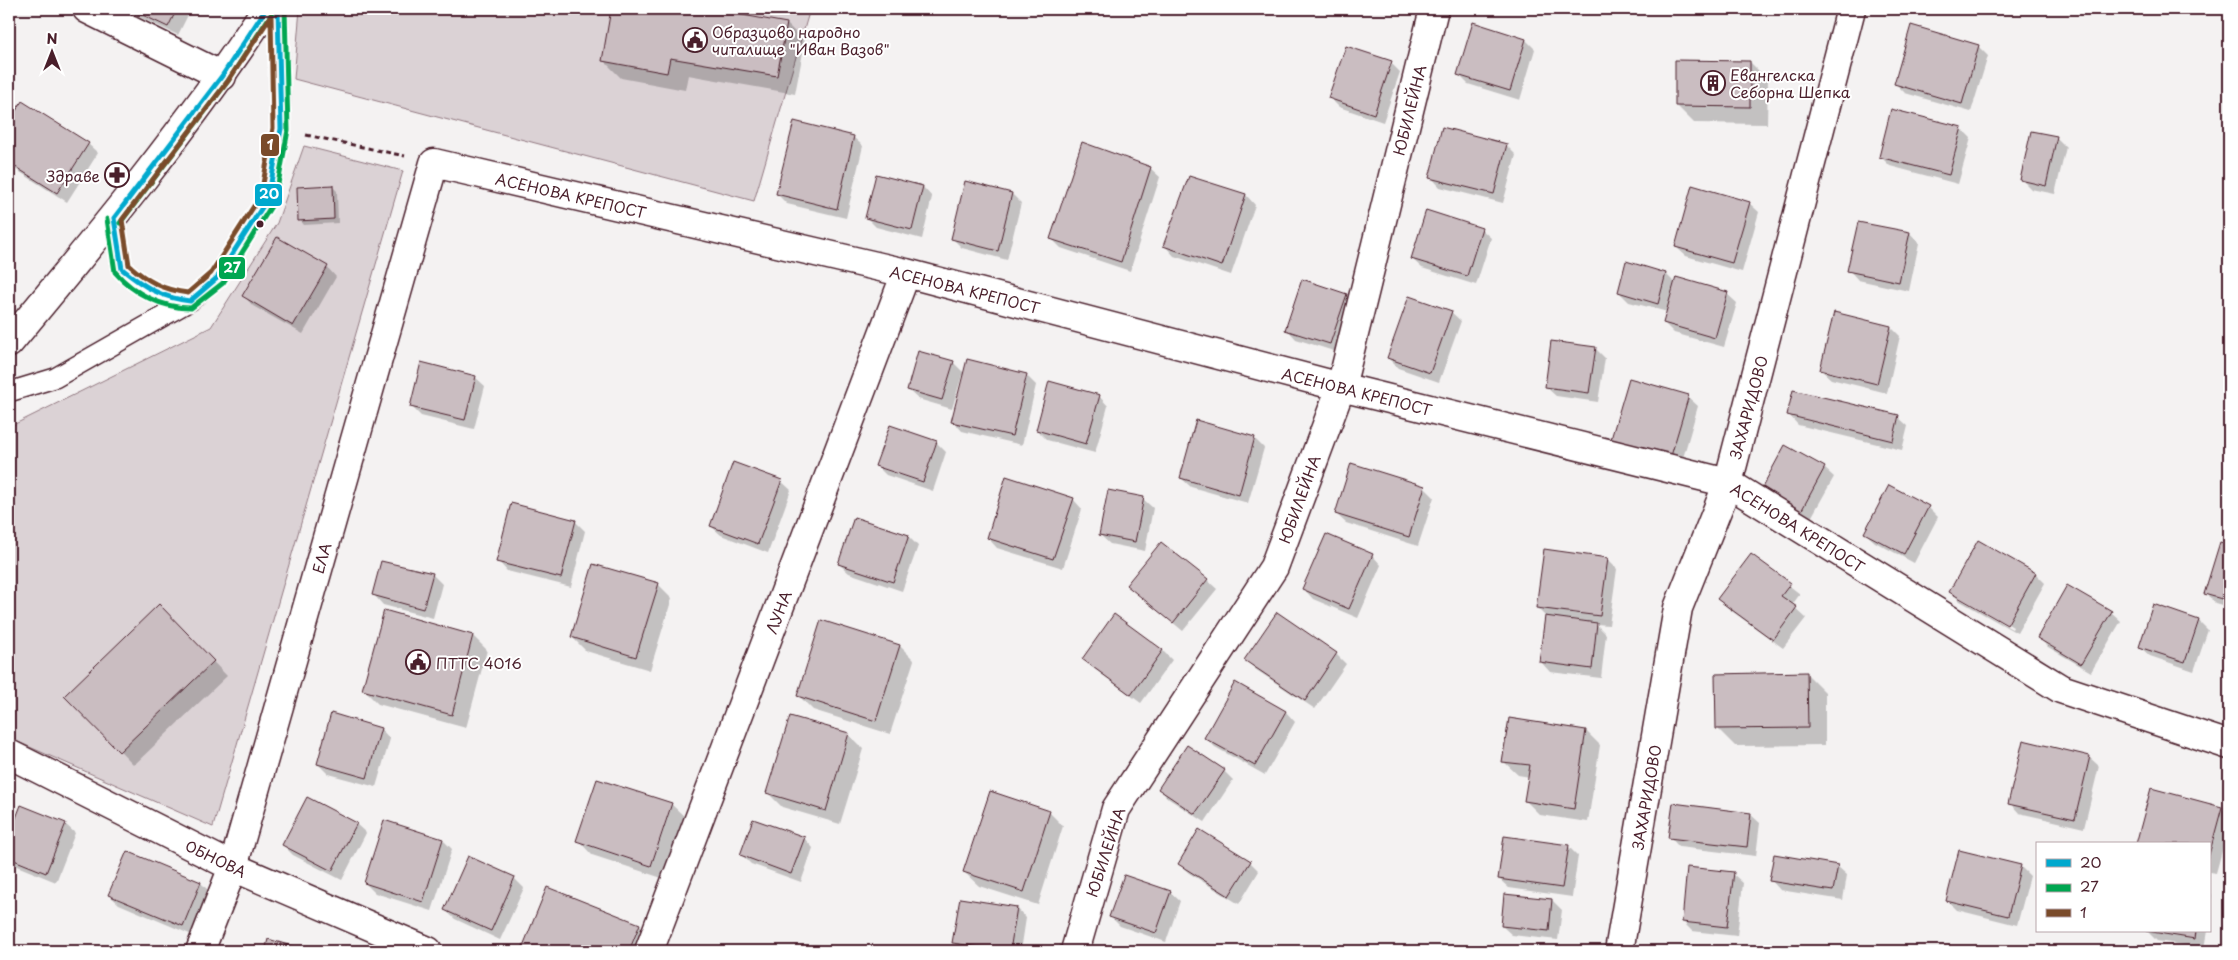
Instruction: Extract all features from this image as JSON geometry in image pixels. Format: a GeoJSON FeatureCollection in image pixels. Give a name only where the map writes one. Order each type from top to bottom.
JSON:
{"type":"FeatureCollection","features":[{"type":"Feature","properties":{"kind":"street"},"geometry":{"type":"LineString","coordinates":[[87,9],[222,76]]}},
{"type":"Feature","properties":{"kind":"street"},"geometry":{"type":"LineString","coordinates":[[9,343],[114,218],[222,76],[266,9]]}},
{"type":"Feature","properties":{"kind":"street","name":"ЮБИЛЕЙНА"},"geometry":{"type":"LineString","coordinates":[[1075,951],[1116,809],[1274,567],[1341,387],[1434,9]]}},
{"type":"Feature","properties":{"kind":"street","name":"ЗАХАРИДОВО"},"geometry":{"type":"LineString","coordinates":[[1619,951],[1678,608],[1728,483],[1852,9]]}},
{"type":"Feature","properties":{"kind":"street","name":"АСЕНОВА КРЕПОСТ"},"geometry":{"type":"LineString","coordinates":[[434,163],[906,273],[1341,387],[1728,483],[2061,689],[2229,745]]}},
{"type":"Feature","properties":{"kind":"street","name":"ЕЛА"},"geometry":{"type":"LineString","coordinates":[[200,951],[233,867],[434,163]]}},
{"type":"Feature","properties":{"kind":"street","name":"ЛУНА"},"geometry":{"type":"LineString","coordinates":[[649,951],[906,273]]}},
{"type":"Feature","properties":{"kind":"street","name":"ОБНОВА"},"geometry":{"type":"LineString","coordinates":[[9,754],[233,867],[428,951]]}},
{"type":"Feature","properties":{"kind":"lane"},"geometry":{"type":"LineString","coordinates":[[9,392],[55,378],[190,301],[217,278],[268,198],[281,129],[278,9]]}},
{"type":"Feature","properties":{"kind":"lane"},"geometry":{"type":"LineString","coordinates":[[114,218],[122,269],[149,292],[169,299],[190,301]]}},
{"type":"Feature","properties":{"kind":"path"},"geometry":{"type":"LineString","coordinates":[[281,129],[434,163]]}},
{"type":"Feature","properties":{"kind":"shaded area"},"geometry":{"type":"Polygon","coordinates":[[[300,9],[810,9],[754,201],[294,79],[300,9]]]}},
{"type":"Feature","properties":{"kind":"shaded area"},"geometry":{"type":"Polygon","coordinates":[[[304,146],[403,171],[213,827],[9,738],[9,427],[211,327],[277,223],[304,146]]]}},
{"type":"Feature","properties":{"kind":"building"},"geometry":{"type":"Polygon","coordinates":[[[130,9],[177,9],[168,27],[130,9]]]}},
{"type":"Feature","properties":{"kind":"building","name":"Образцово народно читалище \"Иван Вазов\""},"geometry":{"type":"Polygon","coordinates":[[[611,9],[709,9],[787,23],[777,76],[670,58],[667,73],[602,61],[611,9]]]}},
{"type":"Feature","properties":{"kind":"building"},"geometry":{"type":"Polygon","coordinates":[[[1473,22],[1526,39],[1510,91],[1457,75],[1473,22]]]}},
{"type":"Feature","properties":{"kind":"building"},"geometry":{"type":"Polygon","coordinates":[[[1911,25],[1979,45],[1962,104],[1894,84],[1911,25]]]}},
{"type":"Feature","properties":{"kind":"building"},"geometry":{"type":"Polygon","coordinates":[[[1346,46],[1392,61],[1374,114],[1328,98],[1346,46]]]}},
{"type":"Feature","properties":{"kind":"building","name":"Евангелска Себорна Шепка"},"geometry":{"type":"Polygon","coordinates":[[[1675,60],[1750,61],[1750,107],[1675,106],[1675,60]]]}},
{"type":"Feature","properties":{"kind":"building"},"geometry":{"type":"Polygon","coordinates":[[[22,101],[89,143],[57,193],[9,163],[9,122],[22,101]]]}},
{"type":"Feature","properties":{"kind":"building"},"geometry":{"type":"Polygon","coordinates":[[[1891,109],[1962,127],[1949,175],[1879,157],[1891,109]]]}},
{"type":"Feature","properties":{"kind":"building"},"geometry":{"type":"Polygon","coordinates":[[[794,121],[854,136],[837,209],[776,194],[794,121]]]}},
{"type":"Feature","properties":{"kind":"building"},"geometry":{"type":"Polygon","coordinates":[[[1442,127],[1507,144],[1494,194],[1429,178],[1442,127]]]}},
{"type":"Feature","properties":{"kind":"building"},"geometry":{"type":"Polygon","coordinates":[[[2031,131],[2057,136],[2046,186],[2020,180],[2031,131]]]}},
{"type":"Feature","properties":{"kind":"building"},"geometry":{"type":"Polygon","coordinates":[[[1082,142],[1151,167],[1121,262],[1050,239],[1082,142]]]}},
{"type":"Feature","properties":{"kind":"building"},"geometry":{"type":"Polygon","coordinates":[[[876,174],[923,186],[912,230],[865,218],[876,174]]]}},
{"type":"Feature","properties":{"kind":"building"},"geometry":{"type":"Polygon","coordinates":[[[1189,176],[1246,194],[1222,266],[1163,246],[1189,176]]]}},
{"type":"Feature","properties":{"kind":"building"},"geometry":{"type":"Polygon","coordinates":[[[965,181],[1012,193],[998,251],[951,239],[965,181]]]}},
{"type":"Feature","properties":{"kind":"building"},"geometry":{"type":"Polygon","coordinates":[[[333,185],[334,219],[298,221],[297,187],[333,185]]]}},
{"type":"Feature","properties":{"kind":"building"},"geometry":{"type":"Polygon","coordinates":[[[1692,185],[1750,202],[1732,263],[1675,247],[1692,185]]]}},
{"type":"Feature","properties":{"kind":"building"},"geometry":{"type":"Polygon","coordinates":[[[1426,210],[1482,228],[1467,276],[1411,259],[1426,210]]]}},
{"type":"Feature","properties":{"kind":"building"},"geometry":{"type":"Polygon","coordinates":[[[1858,222],[1910,232],[1899,282],[1847,271],[1858,222]]]}},
{"type":"Feature","properties":{"kind":"building"},"geometry":{"type":"Polygon","coordinates":[[[277,237],[328,266],[293,326],[242,296],[277,237]]]}},
{"type":"Feature","properties":{"kind":"building"},"geometry":{"type":"Polygon","coordinates":[[[1626,261],[1666,273],[1658,304],[1618,292],[1626,261]]]}},
{"type":"Feature","properties":{"kind":"building"},"geometry":{"type":"Polygon","coordinates":[[[1676,277],[1728,292],[1715,338],[1663,323],[1676,277]]]}},
{"type":"Feature","properties":{"kind":"building"},"geometry":{"type":"Polygon","coordinates":[[[1302,279],[1347,294],[1330,344],[1285,330],[1302,279]]]}},
{"type":"Feature","properties":{"kind":"building"},"geometry":{"type":"Polygon","coordinates":[[[1409,296],[1452,311],[1430,373],[1387,358],[1409,296]]]}},
{"type":"Feature","properties":{"kind":"building"},"geometry":{"type":"Polygon","coordinates":[[[1834,312],[1891,326],[1877,384],[1820,370],[1834,312]]]}},
{"type":"Feature","properties":{"kind":"building"},"geometry":{"type":"Polygon","coordinates":[[[1551,341],[1596,347],[1589,393],[1545,387],[1551,341]]]}},
{"type":"Feature","properties":{"kind":"building"},"geometry":{"type":"Polygon","coordinates":[[[918,351],[954,361],[942,400],[907,390],[918,351]]]}},
{"type":"Feature","properties":{"kind":"building"},"geometry":{"type":"Polygon","coordinates":[[[967,359],[1027,374],[1012,436],[951,422],[967,359]]]}},
{"type":"Feature","properties":{"kind":"building"},"geometry":{"type":"Polygon","coordinates":[[[421,362],[476,376],[465,420],[410,407],[421,362]]]}},
{"type":"Feature","properties":{"kind":"building"},"geometry":{"type":"Polygon","coordinates":[[[1629,378],[1689,395],[1671,456],[1611,439],[1629,378]]]}},
{"type":"Feature","properties":{"kind":"building"},"geometry":{"type":"Polygon","coordinates":[[[1049,381],[1100,395],[1086,444],[1036,430],[1049,381]]]}},
{"type":"Feature","properties":{"kind":"building"},"geometry":{"type":"Polygon","coordinates":[[[1793,390],[1899,415],[1893,441],[1787,415],[1793,390]]]}},
{"type":"Feature","properties":{"kind":"building"},"geometry":{"type":"Polygon","coordinates":[[[1196,420],[1255,437],[1239,495],[1180,478],[1196,420]]]}},
{"type":"Feature","properties":{"kind":"building"},"geometry":{"type":"Polygon","coordinates":[[[890,425],[937,441],[923,482],[875,466],[890,425]]]}},
{"type":"Feature","properties":{"kind":"building"},"geometry":{"type":"Polygon","coordinates":[[[1785,445],[1825,467],[1798,517],[1758,495],[1785,445]]]}},
{"type":"Feature","properties":{"kind":"building"},"geometry":{"type":"Polygon","coordinates":[[[733,462],[782,480],[758,544],[710,526],[733,462]]]}},
{"type":"Feature","properties":{"kind":"building"},"geometry":{"type":"Polygon","coordinates":[[[1351,463],[1425,486],[1409,537],[1335,514],[1351,463]]]}},
{"type":"Feature","properties":{"kind":"building"},"geometry":{"type":"Polygon","coordinates":[[[1006,476],[1074,498],[1053,559],[987,538],[1006,476]]]}},
{"type":"Feature","properties":{"kind":"building"},"geometry":{"type":"Polygon","coordinates":[[[1889,485],[1929,506],[1904,554],[1864,533],[1889,485]]]}},
{"type":"Feature","properties":{"kind":"building"},"geometry":{"type":"Polygon","coordinates":[[[1108,490],[1144,497],[1135,542],[1099,535],[1108,490]]]}},
{"type":"Feature","properties":{"kind":"building"},"geometry":{"type":"Polygon","coordinates":[[[511,503],[576,520],[561,578],[496,562],[511,503]]]}},
{"type":"Feature","properties":{"kind":"building"},"geometry":{"type":"Polygon","coordinates":[[[854,517],[909,535],[893,582],[838,564],[854,517]]]}},
{"type":"Feature","properties":{"kind":"building"},"geometry":{"type":"Polygon","coordinates":[[[1326,534],[1373,554],[1349,609],[1302,589],[1326,534]]]}},
{"type":"Feature","properties":{"kind":"building"},"geometry":{"type":"Polygon","coordinates":[[[1978,540],[2036,573],[2007,625],[1949,592],[1978,540]]]}},
{"type":"Feature","properties":{"kind":"building"},"geometry":{"type":"Polygon","coordinates":[[[1161,542],[1208,579],[1173,623],[1126,585],[1161,542]]]}},
{"type":"Feature","properties":{"kind":"building"},"geometry":{"type":"Polygon","coordinates":[[[2220,542],[2229,545],[2229,601],[2204,594],[2220,542]]]}},
{"type":"Feature","properties":{"kind":"building"},"geometry":{"type":"Polygon","coordinates":[[[1544,549],[1608,558],[1600,616],[1536,608],[1544,549]]]}},
{"type":"Feature","properties":{"kind":"building"},"geometry":{"type":"Polygon","coordinates":[[[1751,554],[1791,583],[1781,596],[1797,607],[1773,640],[1717,599],[1751,554]]]}},
{"type":"Feature","properties":{"kind":"building"},"geometry":{"type":"Polygon","coordinates":[[[381,561],[433,573],[423,609],[372,595],[381,561]]]}},
{"type":"Feature","properties":{"kind":"building"},"geometry":{"type":"Polygon","coordinates":[[[593,564],[659,583],[636,657],[571,637],[593,564]]]}},
{"type":"Feature","properties":{"kind":"building"},"geometry":{"type":"Polygon","coordinates":[[[2067,585],[2112,611],[2081,664],[2037,638],[2067,585]]]}},
{"type":"Feature","properties":{"kind":"building"},"geometry":{"type":"Polygon","coordinates":[[[159,604],[214,661],[119,752],[64,696],[159,604]]]}},
{"type":"Feature","properties":{"kind":"building"},"geometry":{"type":"Polygon","coordinates":[[[2153,604],[2199,620],[2185,662],[2139,647],[2153,604]]]}},
{"type":"Feature","properties":{"kind":"building","name":"ПТТС 4016"},"geometry":{"type":"Polygon","coordinates":[[[384,610],[473,635],[452,715],[362,690],[384,610]]]}},
{"type":"Feature","properties":{"kind":"building"},"geometry":{"type":"Polygon","coordinates":[[[1277,612],[1337,653],[1305,701],[1244,660],[1277,612]]]}},
{"type":"Feature","properties":{"kind":"building"},"geometry":{"type":"Polygon","coordinates":[[[1114,614],[1163,650],[1131,695],[1082,659],[1114,614]]]}},
{"type":"Feature","properties":{"kind":"building"},"geometry":{"type":"Polygon","coordinates":[[[1545,616],[1597,623],[1592,669],[1539,662],[1545,616]]]}},
{"type":"Feature","properties":{"kind":"building"},"geometry":{"type":"Polygon","coordinates":[[[821,620],[900,645],[876,721],[797,696],[821,620]]]}},
{"type":"Feature","properties":{"kind":"building"},"geometry":{"type":"Polygon","coordinates":[[[1807,672],[1808,728],[1716,729],[1715,674],[1807,672]]]}},
{"type":"Feature","properties":{"kind":"building"},"geometry":{"type":"Polygon","coordinates":[[[1235,682],[1286,711],[1255,766],[1204,738],[1235,682]]]}},
{"type":"Feature","properties":{"kind":"building"},"geometry":{"type":"Polygon","coordinates":[[[331,713],[381,728],[367,778],[317,764],[331,713]]]}},
{"type":"Feature","properties":{"kind":"building"},"geometry":{"type":"Polygon","coordinates":[[[790,716],[849,733],[826,811],[766,793],[790,716]]]}},
{"type":"Feature","properties":{"kind":"building"},"geometry":{"type":"Polygon","coordinates":[[[1509,718],[1586,730],[1574,809],[1524,801],[1530,765],[1502,762],[1509,718]]]}},
{"type":"Feature","properties":{"kind":"building"},"geometry":{"type":"Polygon","coordinates":[[[2023,740],[2090,756],[2075,819],[2008,804],[2023,740]]]}},
{"type":"Feature","properties":{"kind":"building"},"geometry":{"type":"Polygon","coordinates":[[[1187,745],[1225,770],[1195,814],[1158,789],[1187,745]]]}},
{"type":"Feature","properties":{"kind":"building"},"geometry":{"type":"Polygon","coordinates":[[[597,779],[672,803],[651,866],[576,841],[597,779]]]}},
{"type":"Feature","properties":{"kind":"building"},"geometry":{"type":"Polygon","coordinates":[[[2151,788],[2222,807],[2210,851],[2210,842],[2137,842],[2151,788]]]}},
{"type":"Feature","properties":{"kind":"building"},"geometry":{"type":"Polygon","coordinates":[[[990,791],[1050,811],[1024,892],[963,872],[990,791]]]}},
{"type":"Feature","properties":{"kind":"building"},"geometry":{"type":"Polygon","coordinates":[[[307,797],[357,823],[332,871],[282,845],[307,797]]]}},
{"type":"Feature","properties":{"kind":"building"},"geometry":{"type":"Polygon","coordinates":[[[1673,803],[1751,813],[1747,847],[1668,838],[1673,803]]]}},
{"type":"Feature","properties":{"kind":"building"},"geometry":{"type":"Polygon","coordinates":[[[21,805],[66,823],[46,873],[9,858],[9,836],[21,805]]]}},
{"type":"Feature","properties":{"kind":"building"},"geometry":{"type":"Polygon","coordinates":[[[753,819],[805,837],[791,874],[740,855],[753,819]]]}},
{"type":"Feature","properties":{"kind":"building"},"geometry":{"type":"Polygon","coordinates":[[[384,820],[443,839],[423,902],[364,883],[384,820]]]}},
{"type":"Feature","properties":{"kind":"building"},"geometry":{"type":"Polygon","coordinates":[[[1199,829],[1251,861],[1229,896],[1178,864],[1199,829]]]}},
{"type":"Feature","properties":{"kind":"building"},"geometry":{"type":"Polygon","coordinates":[[[1504,836],[1569,845],[1562,888],[1498,879],[1504,836]]]}},
{"type":"Feature","properties":{"kind":"building"},"geometry":{"type":"Polygon","coordinates":[[[1959,850],[2021,865],[2008,916],[1946,901],[1959,850]]]}},
{"type":"Feature","properties":{"kind":"building"},"geometry":{"type":"Polygon","coordinates":[[[127,851],[201,882],[183,926],[108,895],[127,851]]]}},
{"type":"Feature","properties":{"kind":"building"},"geometry":{"type":"Polygon","coordinates":[[[1774,854],[1838,865],[1833,891],[1769,881],[1774,854]]]}},
{"type":"Feature","properties":{"kind":"building"},"geometry":{"type":"Polygon","coordinates":[[[468,856],[515,877],[491,931],[444,910],[468,856]]]}},
{"type":"Feature","properties":{"kind":"building"},"geometry":{"type":"Polygon","coordinates":[[[1687,867],[1734,872],[1727,927],[1682,922],[1687,867]]]}},
{"type":"Feature","properties":{"kind":"building"},"geometry":{"type":"Polygon","coordinates":[[[1124,875],[1171,891],[1156,933],[1109,917],[1124,875]]]}},
{"type":"Feature","properties":{"kind":"building"},"geometry":{"type":"Polygon","coordinates":[[[547,887],[640,924],[629,951],[521,951],[547,887]]]}},
{"type":"Feature","properties":{"kind":"building"},"geometry":{"type":"Polygon","coordinates":[[[1504,894],[1552,899],[1549,931],[1501,926],[1504,894]]]}},
{"type":"Feature","properties":{"kind":"building"},"geometry":{"type":"Polygon","coordinates":[[[960,898],[1017,907],[1010,951],[952,943],[960,898]]]}},
{"type":"Feature","properties":{"kind":"building"},"geometry":{"type":"Polygon","coordinates":[[[2152,932],[2196,932],[2195,939],[2152,932]]]}},
{"type":"Feature","properties":{"kind":"building"},"geometry":{"type":"Polygon","coordinates":[[[268,939],[309,951],[265,951],[268,939]]]}},
{"type":"Feature","properties":{"kind":"building"},"geometry":{"type":"Polygon","coordinates":[[[1493,947],[1527,951],[1492,951],[1493,947]]]}},
{"type":"Feature","properties":{"kind":"transit line","name":"20"},"geometry":{"type":"LineString","coordinates":[[114,218],[222,76],[266,9]]}},
{"type":"Feature","properties":{"kind":"transit line","name":"20"},"geometry":{"type":"LineString","coordinates":[[114,218],[122,269],[154,291],[180,300],[190,301],[217,278],[268,198],[281,129],[278,9]]}},
{"type":"Feature","properties":{"kind":"transit line","name":"27"},"geometry":{"type":"LineString","coordinates":[[107,219],[115,272],[131,287],[149,298],[170,305],[191,308],[223,283],[275,200],[288,130],[285,9]]}},
{"type":"Feature","properties":{"kind":"transit line","name":"27"},"geometry":{"type":"LineString","coordinates":[[120,223],[228,81],[272,13]]}},
{"type":"Feature","properties":{"kind":"transit line","name":"1"},"geometry":{"type":"LineString","coordinates":[[271,16],[273,128],[261,195],[211,273],[188,293],[163,287],[142,276],[129,265],[122,220],[228,81],[271,16]]}},
{"type":"Feature","properties":{"kind":"place","name":"Образцово народно читалище \"Иван Вазов\""},"geometry":{"type":"Point","coordinates":[695,40]}},
{"type":"Feature","properties":{"kind":"place","name":"Евангелска Себорна Шепка"},"geometry":{"type":"Point","coordinates":[1713,83]}},
{"type":"Feature","properties":{"kind":"place","name":"Здраве"},"geometry":{"type":"Point","coordinates":[117,175]}},
{"type":"Feature","properties":{"kind":"place","name":"ПТТС 4016"},"geometry":{"type":"Point","coordinates":[418,662]}}]}
